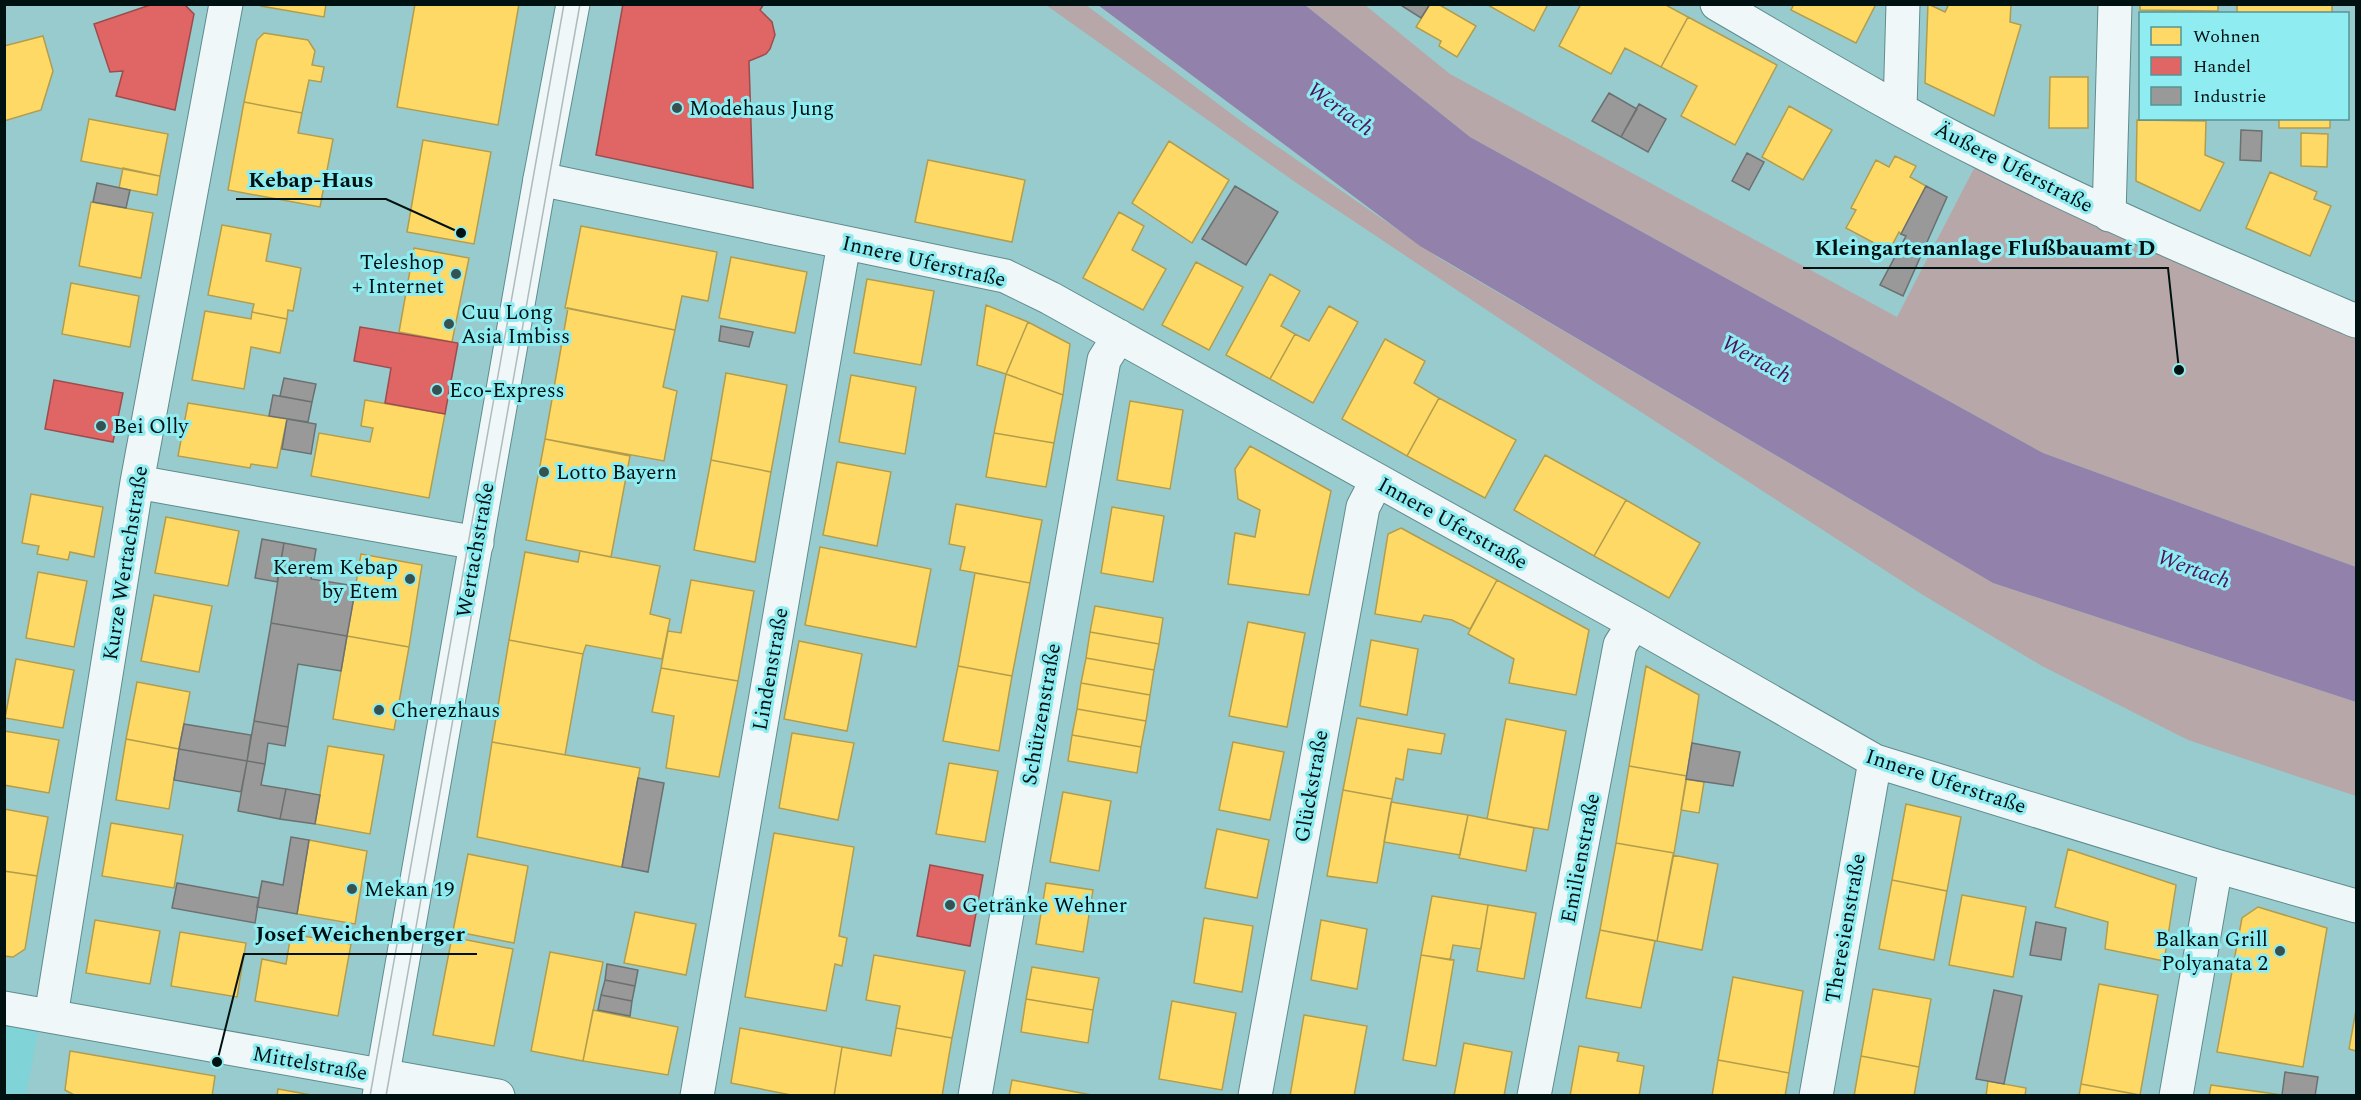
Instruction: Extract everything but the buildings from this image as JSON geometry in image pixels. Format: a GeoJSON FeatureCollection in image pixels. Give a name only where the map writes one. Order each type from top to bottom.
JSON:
{"type":"FeatureCollection","features":[{"type":"Feature","properties":{"kind":"street","name":"Kurze Wertachstraße"},"geometry":{"type":"LineString","coordinates":[[51,1016],[137,482],[226,4]]}},
{"type":"Feature","properties":{"kind":"street","name":"Wertachstraße"},"geometry":{"type":"LineString","coordinates":[[381,1086],[540,179],[573,4]]}},
{"type":"Feature","properties":{"kind":"street","name":"Äußere Uferstraße"},"geometry":{"type":"LineString","coordinates":[[1717,4],[1900,109],[1982,153],[2109,215],[2356,321]]}},
{"type":"Feature","properties":{"kind":"street"},"geometry":{"type":"LineString","coordinates":[[1900,109],[1903,4]]}},
{"type":"Feature","properties":{"kind":"street"},"geometry":{"type":"LineString","coordinates":[[2109,215],[2115,4]]}},
{"type":"Feature","properties":{"kind":"street","name":"Innere Uferstraße"},"geometry":{"type":"LineString","coordinates":[[540,179],[1005,276],[1119,336],[1634,623],[1875,761],[2216,866],[2356,906]]}},
{"type":"Feature","properties":{"kind":"street","name":"Lindenstraße"},"geometry":{"type":"LineString","coordinates":[[697,1095],[844,243]]}},
{"type":"Feature","properties":{"kind":"street","name":"Schützenstraße"},"geometry":{"type":"LineString","coordinates":[[975,1095],[1104,360],[1119,336]]}},
{"type":"Feature","properties":{"kind":"street","name":"Glückstraße"},"geometry":{"type":"LineString","coordinates":[[1255,1095],[1363,507],[1377,480]]}},
{"type":"Feature","properties":{"kind":"street"},"geometry":{"type":"LineString","coordinates":[[137,482],[477,543]]}},
{"type":"Feature","properties":{"kind":"street","name":"Emilienstraße"},"geometry":{"type":"LineString","coordinates":[[1534,1095],[1620,645],[1634,623]]}},
{"type":"Feature","properties":{"kind":"street","name":"Theresienstraße"},"geometry":{"type":"LineString","coordinates":[[1816,1095],[1875,761]]}},
{"type":"Feature","properties":{"kind":"street"},"geometry":{"type":"LineString","coordinates":[[2176,1095],[2216,866]]}},
{"type":"Feature","properties":{"kind":"street","name":"Mittelstraße"},"geometry":{"type":"LineString","coordinates":[[4,1008],[381,1086],[498,1095]]}},
{"type":"Feature","properties":{"kind":"shaded area"},"geometry":{"type":"Polygon","coordinates":[[[1046,5],[1086,5],[1249,127],[1439,258],[1993,583],[2356,702],[2356,796],[2188,740],[2042,666],[1923,595],[1587,377],[1295,182],[1046,5]]]}},
{"type":"Feature","properties":{"kind":"shaded area"},"geometry":{"type":"Polygon","coordinates":[[[1305,5],[1365,5],[1450,74],[1897,317],[1982,153],[2356,321],[2356,567],[2043,453],[1470,137],[1305,5]]]}},
{"type":"Feature","properties":{"kind":"shaded area"},"geometry":{"type":"Polygon","coordinates":[[[5,1020],[38,1031],[26,1095],[5,1096],[5,1020]]]}},
{"type":"Feature","properties":{"kind":"water","name":"Wertach"},"geometry":{"type":"Polygon","coordinates":[[[1098,5],[1305,5],[1470,137],[2043,453],[2356,567],[2356,702],[1993,583],[1420,246],[1098,5]]]}},
{"type":"Feature","properties":{"kind":"tram line"},"geometry":{"type":"LineString","coordinates":[[370,1096],[564,4]]}},
{"type":"Feature","properties":{"kind":"tram line"},"geometry":{"type":"LineString","coordinates":[[386,1096],[580,4]]}},
{"type":"Feature","properties":{"kind":"place","name":"Modehaus Jung"},"geometry":{"type":"Point","coordinates":[677,108]}},
{"type":"Feature","properties":{"kind":"place","name":"Kebap-Haus"},"geometry":{"type":"Point","coordinates":[461,233]}},
{"type":"Feature","properties":{"kind":"place","name":"Teleshop + Internet"},"geometry":{"type":"Point","coordinates":[456,274]}},
{"type":"Feature","properties":{"kind":"place","name":"Cuu Long Asia Imbiss"},"geometry":{"type":"Point","coordinates":[449,324]}},
{"type":"Feature","properties":{"kind":"place","name":"Kleingartenanlage Flußbauamt D"},"geometry":{"type":"Point","coordinates":[2179,370]}},
{"type":"Feature","properties":{"kind":"place","name":"Eco-Express"},"geometry":{"type":"Point","coordinates":[437,390]}},
{"type":"Feature","properties":{"kind":"place","name":"Bei Olly"},"geometry":{"type":"Point","coordinates":[101,426]}},
{"type":"Feature","properties":{"kind":"place","name":"Lotto Bayern"},"geometry":{"type":"Point","coordinates":[544,472]}},
{"type":"Feature","properties":{"kind":"place","name":"Kerem Kebap by Etem"},"geometry":{"type":"Point","coordinates":[410,579]}},
{"type":"Feature","properties":{"kind":"place","name":"Cherezhaus"},"geometry":{"type":"Point","coordinates":[379,710]}},
{"type":"Feature","properties":{"kind":"place","name":"Mekan 19"},"geometry":{"type":"Point","coordinates":[352,889]}},
{"type":"Feature","properties":{"kind":"place","name":"Getränke Wehner"},"geometry":{"type":"Point","coordinates":[950,905]}},
{"type":"Feature","properties":{"kind":"place","name":"Balkan Grill Polyanata 2"},"geometry":{"type":"Point","coordinates":[2280,951]}},
{"type":"Feature","properties":{"kind":"place","name":"Josef Weichenberger"},"geometry":{"type":"Point","coordinates":[217,1062]}}]}
